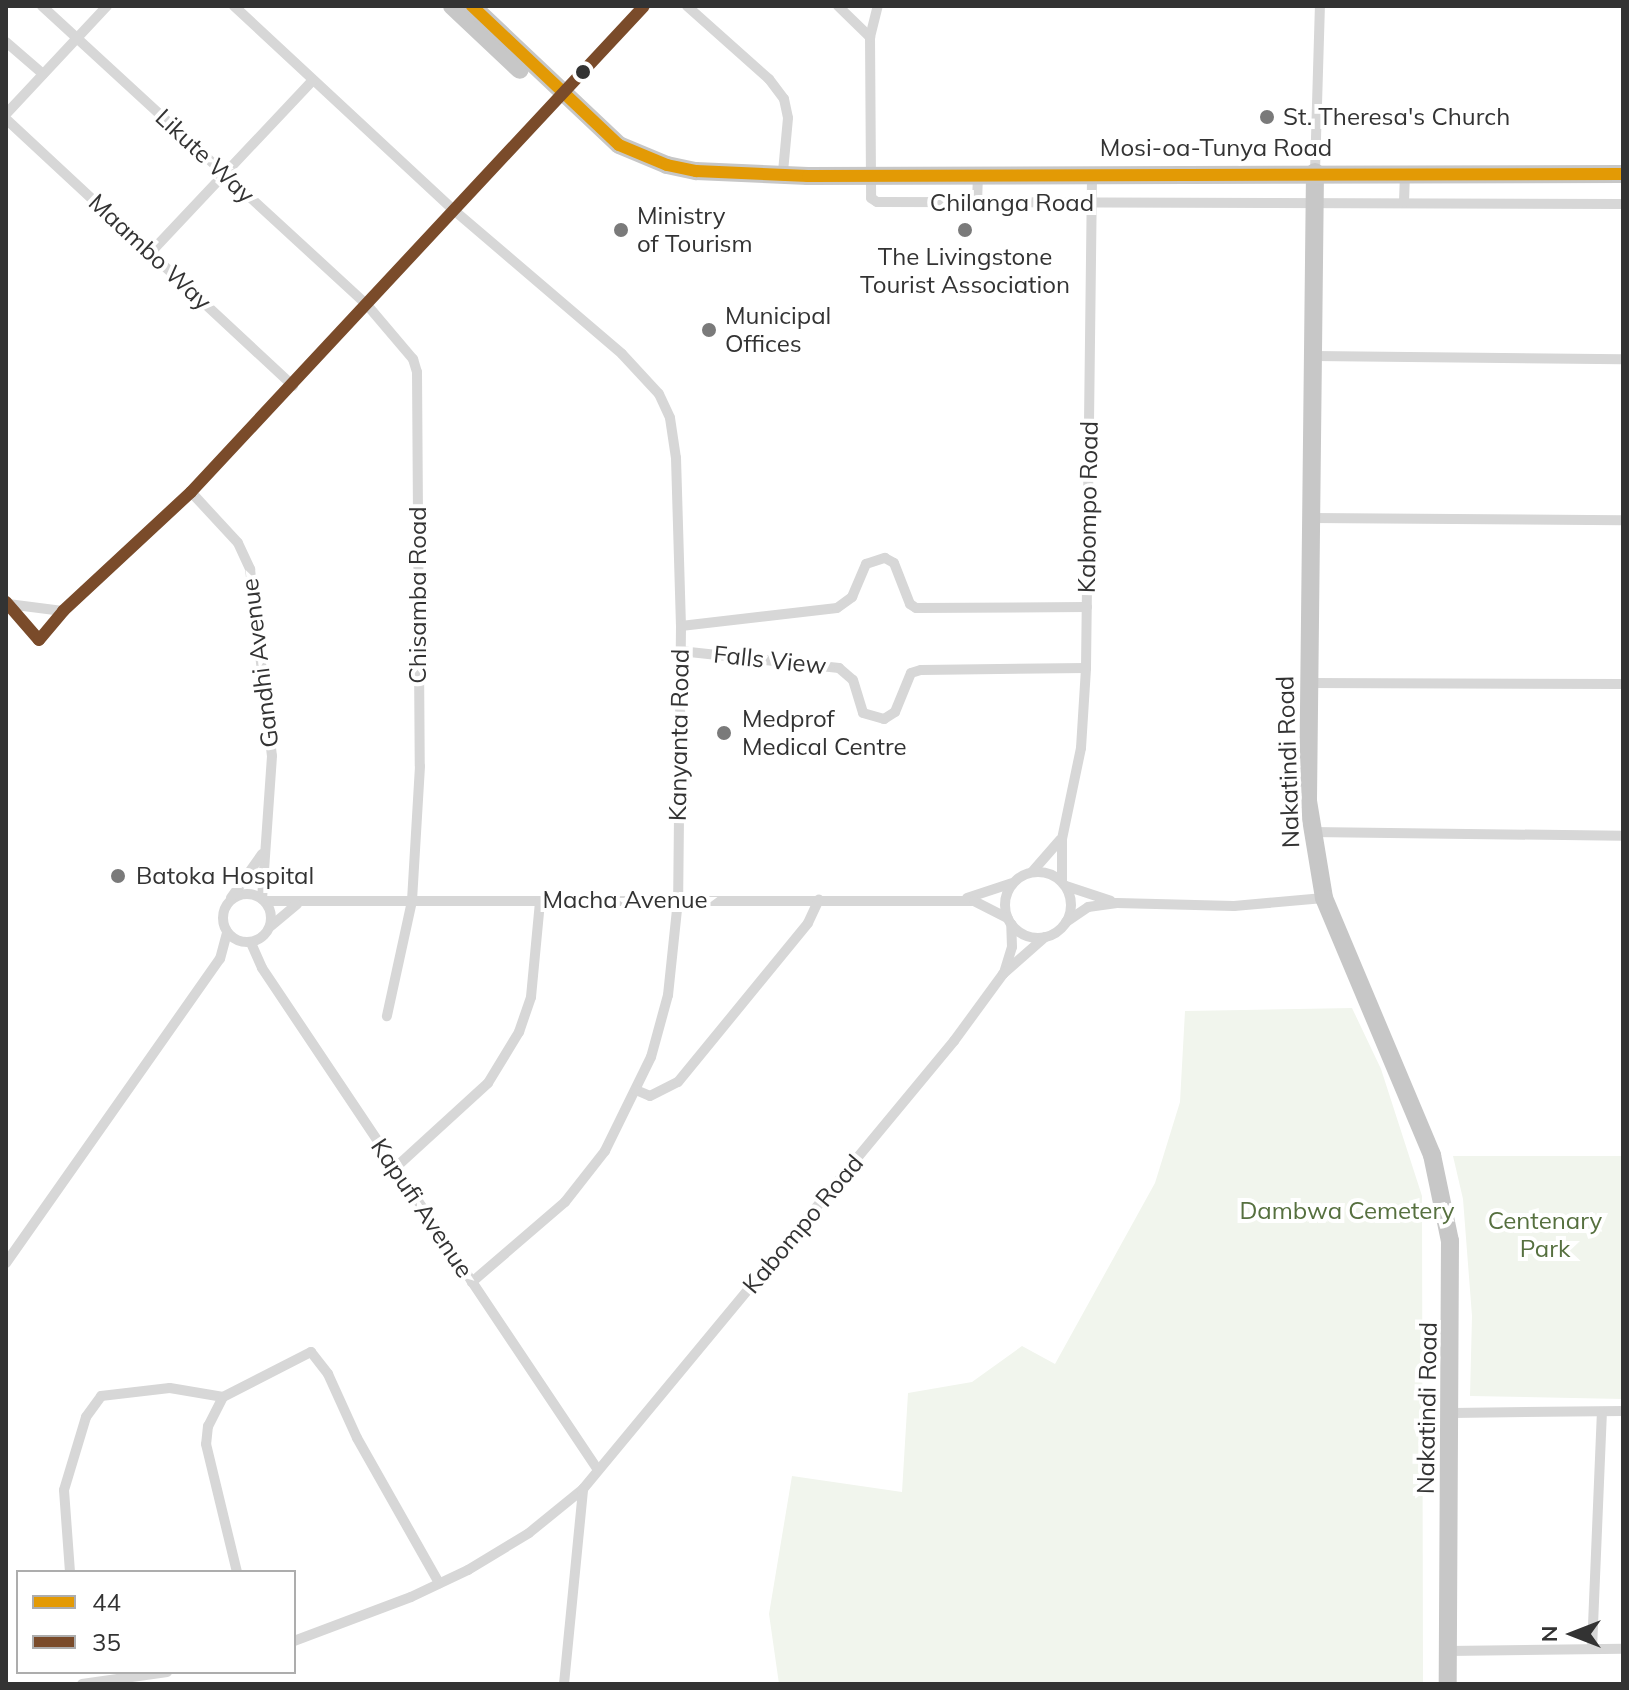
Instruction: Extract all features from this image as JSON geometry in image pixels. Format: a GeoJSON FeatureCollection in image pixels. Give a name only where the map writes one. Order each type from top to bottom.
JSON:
{"type":"FeatureCollection","features":[{"type":"Feature","properties":{"kind":"highway","name":"Mosi-oa-Tunya Road"},"geometry":{"type":"LineString","coordinates":[[452,6],[556,96]]}},
{"type":"Feature","properties":{"kind":"highway","name":"Mosi-oa-Tunya Road"},"geometry":{"type":"LineString","coordinates":[[472,6],[613,154],[652,173],[706,183],[792,172],[871,175],[1092,172],[1623,174]]}},
{"type":"Feature","properties":{"kind":"highway","name":"Nakatindi Road"},"geometry":{"type":"LineString","coordinates":[[1315,172],[1309,683],[1311,832],[1324,898],[1414,1106],[1442,1192],[1450,1241],[1452,1413],[1448,1684]]}},
{"type":"Feature","properties":{"kind":"street","name":"Likute Way"},"geometry":{"type":"LineString","coordinates":[[42,6],[368,306]]}},
{"type":"Feature","properties":{"kind":"street"},"geometry":{"type":"LineString","coordinates":[[6,116],[107,6]]}},
{"type":"Feature","properties":{"kind":"street","name":"Kanyanta Road"},"geometry":{"type":"LineString","coordinates":[[234,6],[456,212],[622,354],[659,394],[670,418],[676,458],[681,626],[678,900],[668,995],[636,1090],[605,1151],[565,1202],[472,1282]]}},
{"type":"Feature","properties":{"kind":"street"},"geometry":{"type":"LineString","coordinates":[[7,603],[39,640],[63,611],[191,492],[293,386],[456,212],[556,96],[644,6]]}},
{"type":"Feature","properties":{"kind":"street"},"geometry":{"type":"LineString","coordinates":[[687,6],[769,79],[784,99],[792,172]]}},
{"type":"Feature","properties":{"kind":"street"},"geometry":{"type":"LineString","coordinates":[[838,6],[870,37]]}},
{"type":"Feature","properties":{"kind":"street","name":"Chilanga Road"},"geometry":{"type":"LineString","coordinates":[[878,6],[870,37],[871,198],[877,202],[1623,204]]}},
{"type":"Feature","properties":{"kind":"street","name":"Nakatindi Road"},"geometry":{"type":"LineString","coordinates":[[1315,172],[1319,6]]}},
{"type":"Feature","properties":{"kind":"street"},"geometry":{"type":"LineString","coordinates":[[6,42],[43,74]]}},
{"type":"Feature","properties":{"kind":"street"},"geometry":{"type":"LineString","coordinates":[[151,252],[313,80]]}},
{"type":"Feature","properties":{"kind":"street","name":"Maambo Way"},"geometry":{"type":"LineString","coordinates":[[6,116],[293,386]]}},
{"type":"Feature","properties":{"kind":"street","name":"Kabompo Road"},"geometry":{"type":"LineString","coordinates":[[1063,884],[1062,839],[1081,748],[1086,668],[1092,172]]}},
{"type":"Feature","properties":{"kind":"street"},"geometry":{"type":"LineString","coordinates":[[1404,202],[1405,172]]}},
{"type":"Feature","properties":{"kind":"street"},"geometry":{"type":"LineString","coordinates":[[977,203],[978,174]]}},
{"type":"Feature","properties":{"kind":"street","name":"Chisamba Road"},"geometry":{"type":"LineString","coordinates":[[368,306],[405,346],[417,372],[420,766],[412,901],[387,1016]]}},
{"type":"Feature","properties":{"kind":"street"},"geometry":{"type":"LineString","coordinates":[[1314,356],[1623,359]]}},
{"type":"Feature","properties":{"kind":"street","name":"Gandhi Avenue"},"geometry":{"type":"LineString","coordinates":[[191,492],[238,543],[250,569],[272,756],[262,854],[264,900]]}},
{"type":"Feature","properties":{"kind":"street"},"geometry":{"type":"LineString","coordinates":[[1311,518],[1623,520]]}},
{"type":"Feature","properties":{"kind":"street","name":"Falls View"},"geometry":{"type":"LineString","coordinates":[[681,626],[837,608],[852,597],[866,564],[885,558],[894,563],[910,604],[916,608],[1087,607]]}},
{"type":"Feature","properties":{"kind":"street"},"geometry":{"type":"LineString","coordinates":[[7,603],[63,611]]}},
{"type":"Feature","properties":{"kind":"street","name":"Falls View"},"geometry":{"type":"LineString","coordinates":[[680,651],[839,668],[853,680],[863,713],[884,719],[895,712],[911,673],[921,670],[1086,668]]}},
{"type":"Feature","properties":{"kind":"street"},"geometry":{"type":"LineString","coordinates":[[1309,683],[1623,684]]}},
{"type":"Feature","properties":{"kind":"street"},"geometry":{"type":"LineString","coordinates":[[1311,832],[1623,836]]}},
{"type":"Feature","properties":{"kind":"street"},"geometry":{"type":"LineString","coordinates":[[1062,839],[1032,872],[1013,883],[1005,903],[1010,921],[1028,936],[1045,937],[1088,907],[1117,903],[1234,906],[1324,898]]}},
{"type":"Feature","properties":{"kind":"street","name":"Gandhi Avenue"},"geometry":{"type":"LineString","coordinates":[[228,903],[262,854]]}},
{"type":"Feature","properties":{"kind":"street"},"geometry":{"type":"LineString","coordinates":[[1032,872],[1117,903]]}},
{"type":"Feature","properties":{"kind":"street","name":"Macha Avenue"},"geometry":{"type":"LineString","coordinates":[[953,901],[1013,883]]}},
{"type":"Feature","properties":{"kind":"street"},"geometry":{"type":"LineString","coordinates":[[1063,884],[1071,901],[1066,922]]}},
{"type":"Feature","properties":{"kind":"street"},"geometry":{"type":"LineString","coordinates":[[6,1263],[220,959],[227,932],[223,917],[228,903],[248,894],[264,900],[271,926]]}},
{"type":"Feature","properties":{"kind":"street"},"geometry":{"type":"LineString","coordinates":[[636,1090],[650,1096],[678,1082],[808,923],[819,899]]}},
{"type":"Feature","properties":{"kind":"street","name":"Macha Avenue"},"geometry":{"type":"LineString","coordinates":[[264,900],[297,904],[819,899],[953,901],[983,904],[1010,921]]}},
{"type":"Feature","properties":{"kind":"street"},"geometry":{"type":"LineString","coordinates":[[395,1168],[488,1083],[519,1032],[531,997],[540,901]]}},
{"type":"Feature","properties":{"kind":"street"},"geometry":{"type":"LineString","coordinates":[[220,959],[248,943],[297,904]]}},
{"type":"Feature","properties":{"kind":"street","name":"Kabompo Road"},"geometry":{"type":"LineString","coordinates":[[1003,974],[1012,947],[1010,921]]}},
{"type":"Feature","properties":{"kind":"street"},"geometry":{"type":"LineString","coordinates":[[227,932],[248,943]]}},
{"type":"Feature","properties":{"kind":"street","name":"Kabompo Road"},"geometry":{"type":"LineString","coordinates":[[296,1640],[439,1583],[529,1533],[583,1489],[954,1041],[1003,974],[1045,937]]}},
{"type":"Feature","properties":{"kind":"street","name":"Kapufi Avenue"},"geometry":{"type":"LineString","coordinates":[[248,943],[598,1470]]}},
{"type":"Feature","properties":{"kind":"street"},"geometry":{"type":"LineString","coordinates":[[237,1570],[206,1444],[208,1426],[223,1397],[311,1352],[317,1354],[357,1438],[439,1583]]}},
{"type":"Feature","properties":{"kind":"street"},"geometry":{"type":"LineString","coordinates":[[70,1570],[64,1490],[82,1428],[101,1396],[170,1388],[223,1397]]}},
{"type":"Feature","properties":{"kind":"street"},"geometry":{"type":"LineString","coordinates":[[1452,1413],[1623,1411]]}},
{"type":"Feature","properties":{"kind":"street"},"geometry":{"type":"LineString","coordinates":[[1592,1649],[1602,1412]]}},
{"type":"Feature","properties":{"kind":"street"},"geometry":{"type":"LineString","coordinates":[[564,1684],[583,1489]]}},
{"type":"Feature","properties":{"kind":"street"},"geometry":{"type":"LineString","coordinates":[[1448,1651],[1623,1649]]}},
{"type":"Feature","properties":{"kind":"street"},"geometry":{"type":"LineString","coordinates":[[84,1684],[153,1674]]}},
{"type":"Feature","properties":{"kind":"green space","name":"Dambwa Cemetery"},"geometry":{"type":"Polygon","coordinates":[[[1352,1008],[1381,1069],[1422,1196],[1423,1684],[779,1684],[769,1614],[792,1476],[902,1492],[908,1393],[972,1382],[1022,1346],[1055,1364],[1155,1183],[1180,1102],[1185,1011],[1352,1008]]]}},
{"type":"Feature","properties":{"kind":"green space","name":"Centenary Park"},"geometry":{"type":"Polygon","coordinates":[[[1453,1156],[1623,1156],[1623,1399],[1470,1396],[1472,1316],[1463,1199],[1453,1156]]]}},
{"type":"Feature","properties":{"kind":"transit line","name":"44"},"geometry":{"type":"LineString","coordinates":[[472,6],[619,145],[667,165],[696,171],[808,176],[1623,174]]}},
{"type":"Feature","properties":{"kind":"transit line","name":"35"},"geometry":{"type":"LineString","coordinates":[[6,602],[39,640],[63,611],[191,492],[644,6]]}},
{"type":"Feature","properties":{"kind":"place","name":"St. Theresa's Church"},"geometry":{"type":"Point","coordinates":[1267,117]}},
{"type":"Feature","properties":{"kind":"place","name":"Ministry of Tourism"},"geometry":{"type":"Point","coordinates":[621,230]}},
{"type":"Feature","properties":{"kind":"place","name":"The Livingstone Tourist Association"},"geometry":{"type":"Point","coordinates":[965,230]}},
{"type":"Feature","properties":{"kind":"place","name":"Municipal Offices"},"geometry":{"type":"Point","coordinates":[709,330]}},
{"type":"Feature","properties":{"kind":"place","name":"Medprof Medical Centre"},"geometry":{"type":"Point","coordinates":[724,733]}},
{"type":"Feature","properties":{"kind":"place","name":"Batoka Hospital"},"geometry":{"type":"Point","coordinates":[118,876]}}]}
